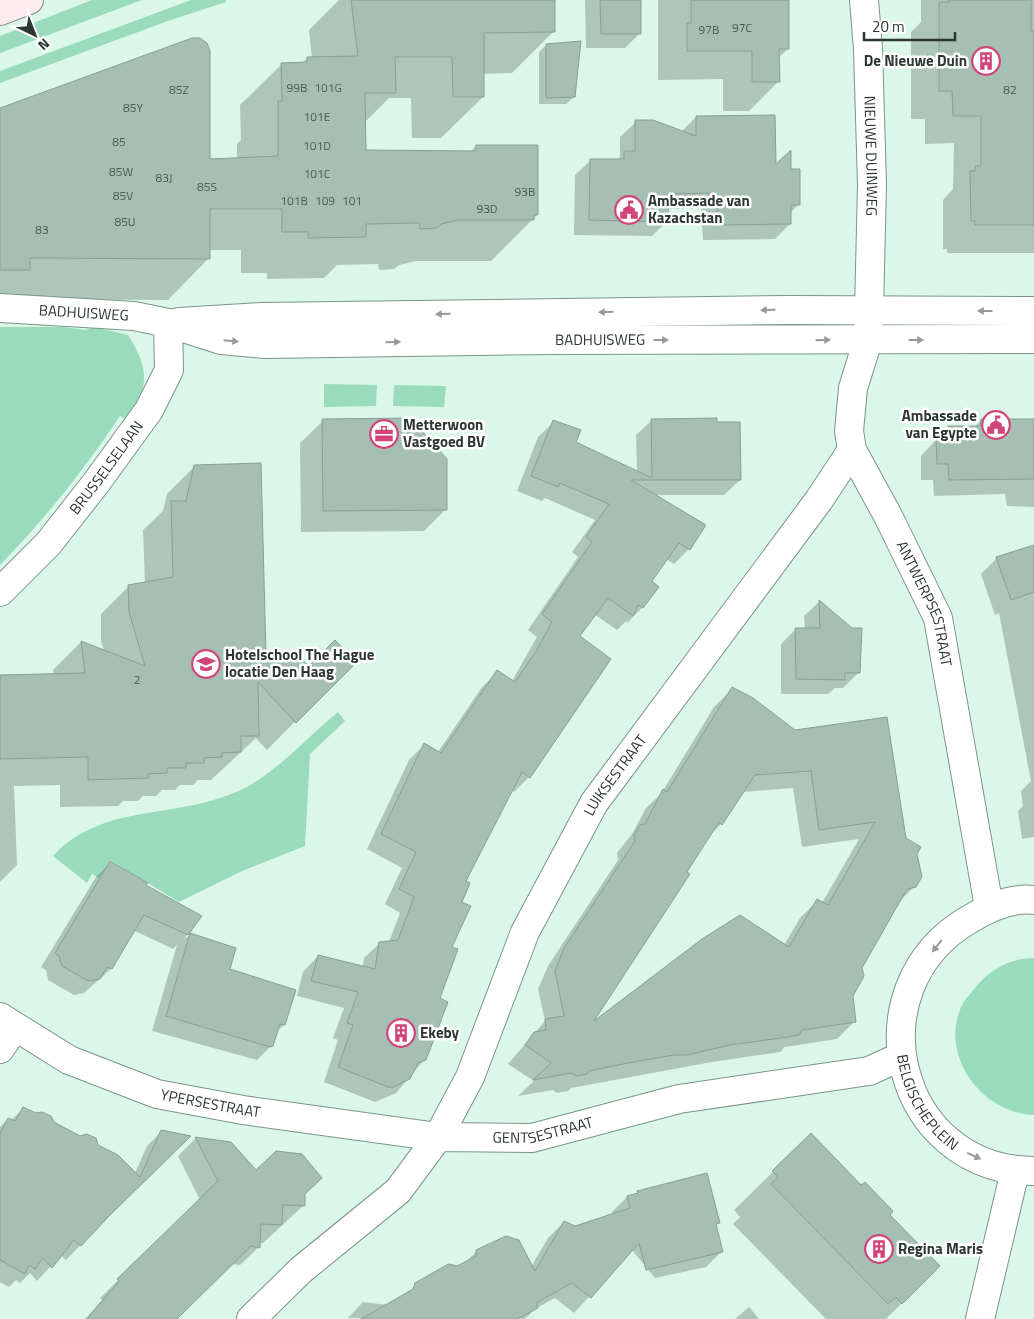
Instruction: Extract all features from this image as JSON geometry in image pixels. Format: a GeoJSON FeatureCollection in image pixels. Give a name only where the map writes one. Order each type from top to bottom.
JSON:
{"type":"FeatureCollection","features":[{"type":"Feature","properties":{"kind":"main road"},"geometry":{"type":"LineString","coordinates":[[0,11],[29,0]]}},
{"type":"Feature","properties":{"kind":"street","name":"NIEUWE DUINWEG"},"geometry":{"type":"LineString","coordinates":[[864,0],[868,49],[872,185],[870,311]]}},
{"type":"Feature","properties":{"kind":"street","name":"BADHUISWEG"},"geometry":{"type":"LineString","coordinates":[[0,308],[124,316],[168,322],[261,317],[790,310],[1034,310]]}},
{"type":"Feature","properties":{"kind":"street","name":"ANTWERPSESTRAAT"},"geometry":{"type":"LineString","coordinates":[[870,311],[868,340],[853,388],[849,431],[852,450],[888,516],[938,618],[989,907]]}},
{"type":"Feature","properties":{"kind":"street","name":"BADHUISWEG"},"geometry":{"type":"LineString","coordinates":[[168,322],[221,340],[265,344],[550,340],[1034,339]]}},
{"type":"Feature","properties":{"kind":"street","name":"BRUSSELSELAAN"},"geometry":{"type":"LineString","coordinates":[[0,592],[48,544],[96,483],[149,410],[169,370],[168,322]]}},
{"type":"Feature","properties":{"kind":"street","name":"LUIKSESTRAAT"},"geometry":{"type":"LineString","coordinates":[[438,1137],[470,1077],[525,932],[594,803],[819,500],[852,450]]}},
{"type":"Feature","properties":{"kind":"street","name":"BELGISCHEPLEIN"},"geometry":{"type":"LineString","coordinates":[[1024,1171],[971,1156],[941,1135],[912,1094],[900,1056],[900,1016],[912,978],[948,931],[989,907],[1034,900]]}},
{"type":"Feature","properties":{"kind":"street","name":"YPERSESTRAAT"},"geometry":{"type":"LineString","coordinates":[[5,1031],[69,1060],[157,1094],[243,1110],[438,1137]]}},
{"type":"Feature","properties":{"kind":"street","name":"GENTSESTRAAT"},"geometry":{"type":"LineString","coordinates":[[438,1137],[532,1138],[679,1099],[869,1072],[900,1056]]}},
{"type":"Feature","properties":{"kind":"street"},"geometry":{"type":"LineString","coordinates":[[250,1319],[301,1270],[398,1191],[438,1137]]}},
{"type":"Feature","properties":{"kind":"street"},"geometry":{"type":"LineString","coordinates":[[980,1319],[1024,1171]]}},
{"type":"Feature","properties":{"kind":"green space"},"geometry":{"type":"Polygon","coordinates":[[[92,0],[142,0],[0,53],[0,36],[92,0]]]}},
{"type":"Feature","properties":{"kind":"green space"},"geometry":{"type":"Polygon","coordinates":[[[191,0],[226,0],[226,2],[168,21],[0,83],[0,71],[191,0]]]}},
{"type":"Feature","properties":{"kind":"green space"},"geometry":{"type":"Polygon","coordinates":[[[0,327],[64,327],[85,330],[95,327],[128,335],[140,358],[144,378],[140,398],[128,421],[120,416],[63,493],[33,530],[0,565],[0,327]]]}},
{"type":"Feature","properties":{"kind":"green space"},"geometry":{"type":"Polygon","coordinates":[[[324,384],[377,385],[376,406],[324,407],[324,384]]]}},
{"type":"Feature","properties":{"kind":"green space"},"geometry":{"type":"Polygon","coordinates":[[[394,385],[446,386],[444,407],[393,406],[394,385]]]}},
{"type":"Feature","properties":{"kind":"green space"},"geometry":{"type":"Polygon","coordinates":[[[338,712],[345,721],[310,754],[305,846],[242,871],[179,902],[110,860],[99,878],[92,874],[87,883],[53,856],[72,839],[94,827],[140,814],[213,800],[250,785],[277,767],[338,712]]]}},
{"type":"Feature","properties":{"kind":"green space"},"geometry":{"type":"Polygon","coordinates":[[[1034,958],[1034,1115],[1015,1112],[997,1104],[981,1092],[969,1077],[960,1060],[956,1041],[956,1022],[967,997],[993,971],[1017,960],[1034,958]]]}},
{"type":"Feature","properties":{"kind":"building"},"geometry":{"type":"Polygon","coordinates":[[[351,0],[555,0],[555,32],[484,33],[484,97],[453,97],[452,57],[395,57],[396,93],[365,93],[366,150],[476,151],[476,145],[538,145],[538,215],[534,215],[534,220],[458,220],[441,224],[437,228],[420,229],[419,223],[366,224],[366,237],[308,238],[308,232],[282,232],[282,209],[210,209],[210,259],[30,258],[30,270],[0,270],[0,108],[192,38],[200,38],[207,43],[210,51],[210,159],[278,156],[278,101],[282,101],[281,63],[307,62],[307,57],[358,56],[351,0]]]}},
{"type":"Feature","properties":{"kind":"building"},"geometry":{"type":"Polygon","coordinates":[[[600,0],[641,0],[641,34],[601,34],[600,0]]]}},
{"type":"Feature","properties":{"kind":"building"},"geometry":{"type":"Polygon","coordinates":[[[691,0],[789,0],[789,49],[779,49],[780,82],[752,82],[752,51],[687,51],[687,23],[691,23],[691,0]]]}},
{"type":"Feature","properties":{"kind":"building","name":"De Nieuwe Duin"},"geometry":{"type":"Polygon","coordinates":[[[949,0],[1031,0],[1031,31],[1034,31],[1034,225],[975,225],[975,221],[971,221],[970,171],[975,171],[975,166],[981,166],[981,116],[953,116],[952,91],[939,91],[939,2],[949,2],[949,0]]]}},
{"type":"Feature","properties":{"kind":"building"},"geometry":{"type":"Polygon","coordinates":[[[581,41],[575,97],[546,98],[546,44],[581,41]]]}},
{"type":"Feature","properties":{"kind":"building"},"geometry":{"type":"Polygon","coordinates":[[[775,115],[776,164],[791,150],[791,169],[800,169],[800,205],[791,205],[791,224],[718,225],[716,193],[668,194],[669,222],[589,220],[590,159],[624,159],[624,151],[635,151],[635,120],[653,120],[696,136],[696,116],[775,115]]]}},
{"type":"Feature","properties":{"kind":"building"},"geometry":{"type":"Polygon","coordinates":[[[410,418],[447,459],[447,510],[323,511],[322,419],[410,418]]]}},
{"type":"Feature","properties":{"kind":"building"},"geometry":{"type":"Polygon","coordinates":[[[717,418],[717,422],[740,422],[741,480],[631,480],[706,525],[690,550],[679,543],[652,581],[659,587],[643,608],[638,605],[633,616],[608,598],[580,636],[611,659],[530,778],[522,772],[466,881],[470,883],[462,902],[471,906],[452,947],[458,949],[440,998],[448,1002],[426,1060],[418,1063],[410,1079],[391,1088],[338,1067],[353,1025],[347,1023],[358,992],[311,981],[318,955],[375,969],[379,942],[398,940],[414,897],[399,889],[416,852],[381,834],[424,743],[441,753],[497,670],[515,682],[535,653],[552,622],[542,614],[592,542],[586,537],[609,504],[560,483],[558,487],[531,476],[553,420],[581,430],[576,442],[652,478],[651,419],[717,418]]]}},
{"type":"Feature","properties":{"kind":"building"},"geometry":{"type":"Polygon","coordinates":[[[981,419],[1034,419],[1034,479],[949,480],[948,464],[937,464],[936,439],[948,439],[948,426],[980,426],[981,419]]]}},
{"type":"Feature","properties":{"kind":"building","name":"Hotelschool The Hague locatie Den Haag"},"geometry":{"type":"Polygon","coordinates":[[[261,463],[266,655],[294,653],[309,666],[335,640],[356,662],[351,668],[296,723],[258,682],[259,736],[241,736],[241,752],[222,753],[222,757],[204,758],[204,763],[186,763],[186,768],[167,768],[167,773],[148,774],[148,778],[88,780],[88,757],[0,759],[0,675],[85,673],[81,641],[145,666],[129,612],[128,585],[173,577],[171,501],[186,501],[194,465],[261,463]]]}},
{"type":"Feature","properties":{"kind":"building"},"geometry":{"type":"Polygon","coordinates":[[[1034,545],[1034,592],[1011,600],[996,557],[1034,545]]]}},
{"type":"Feature","properties":{"kind":"building"},"geometry":{"type":"Polygon","coordinates":[[[819,600],[852,628],[862,628],[860,673],[845,673],[845,680],[796,679],[795,628],[820,628],[819,600]]]}},
{"type":"Feature","properties":{"kind":"building"},"geometry":{"type":"Polygon","coordinates":[[[732,687],[753,698],[795,730],[887,717],[906,838],[921,847],[917,854],[922,877],[916,887],[907,889],[862,968],[864,976],[853,996],[856,1022],[802,1030],[799,1035],[788,1037],[730,1045],[687,1055],[674,1055],[628,1063],[589,1071],[587,1074],[576,1076],[571,1073],[533,1080],[551,1063],[525,1045],[534,1032],[546,1030],[545,1019],[564,1016],[555,971],[564,948],[635,841],[634,835],[640,825],[645,824],[663,789],[667,792],[732,687]],[[811,771],[755,775],[722,825],[719,822],[687,872],[690,874],[594,1021],[702,939],[740,915],[789,947],[817,899],[828,905],[875,822],[819,830],[811,771]]]}},
{"type":"Feature","properties":{"kind":"building"},"geometry":{"type":"Polygon","coordinates":[[[110,861],[148,883],[146,885],[202,916],[188,935],[144,915],[112,969],[107,967],[100,979],[88,981],[62,966],[59,956],[55,953],[110,861]]]}},
{"type":"Feature","properties":{"kind":"building"},"geometry":{"type":"Polygon","coordinates":[[[190,933],[236,948],[230,969],[296,990],[285,1025],[280,1024],[273,1046],[270,1047],[166,1016],[190,933]]]}},
{"type":"Feature","properties":{"kind":"building"},"geometry":{"type":"Polygon","coordinates":[[[23,1107],[36,1113],[42,1112],[51,1116],[54,1122],[80,1136],[87,1134],[96,1138],[98,1145],[118,1155],[140,1177],[161,1130],[191,1136],[81,1246],[74,1240],[52,1268],[43,1258],[35,1269],[29,1265],[25,1274],[0,1260],[0,1133],[8,1118],[15,1121],[23,1107]]]}},
{"type":"Feature","properties":{"kind":"building"},"geometry":{"type":"Polygon","coordinates":[[[811,1133],[861,1185],[865,1182],[893,1211],[890,1215],[940,1266],[902,1304],[896,1297],[888,1304],[771,1184],[778,1177],[772,1171],[811,1133]]]}},
{"type":"Feature","properties":{"kind":"building"},"geometry":{"type":"Polygon","coordinates":[[[195,1137],[231,1142],[256,1170],[276,1151],[302,1154],[322,1178],[305,1194],[305,1206],[283,1205],[282,1225],[261,1224],[260,1248],[251,1246],[177,1319],[87,1319],[119,1281],[117,1279],[218,1181],[195,1137]]]}},
{"type":"Feature","properties":{"kind":"building"},"geometry":{"type":"Polygon","coordinates":[[[707,1173],[720,1223],[716,1224],[723,1252],[646,1270],[639,1243],[591,1298],[572,1283],[536,1303],[538,1308],[517,1319],[361,1319],[413,1289],[415,1283],[449,1264],[457,1266],[476,1256],[476,1250],[506,1236],[519,1240],[535,1271],[564,1221],[575,1226],[630,1208],[627,1196],[638,1193],[637,1191],[707,1173]]]}},
{"type":"Feature","properties":{"kind":"place","name":"De Nieuwe Duin"},"geometry":{"type":"Point","coordinates":[986,61]}},
{"type":"Feature","properties":{"kind":"place","name":"Ambassade van Kazachstan"},"geometry":{"type":"Point","coordinates":[629,210]}},
{"type":"Feature","properties":{"kind":"place","name":"Ambassade van Egypte"},"geometry":{"type":"Point","coordinates":[996,425]}},
{"type":"Feature","properties":{"kind":"place","name":"Metterwoon Vastgoed BV"},"geometry":{"type":"Point","coordinates":[384,434]}},
{"type":"Feature","properties":{"kind":"place","name":"Hotelschool The Hague locatie Den Haag"},"geometry":{"type":"Point","coordinates":[206,664]}},
{"type":"Feature","properties":{"kind":"place","name":"Ekeby"},"geometry":{"type":"Point","coordinates":[401,1033]}},
{"type":"Feature","properties":{"kind":"place","name":"Regina Maris"},"geometry":{"type":"Point","coordinates":[879,1249]}}]}
